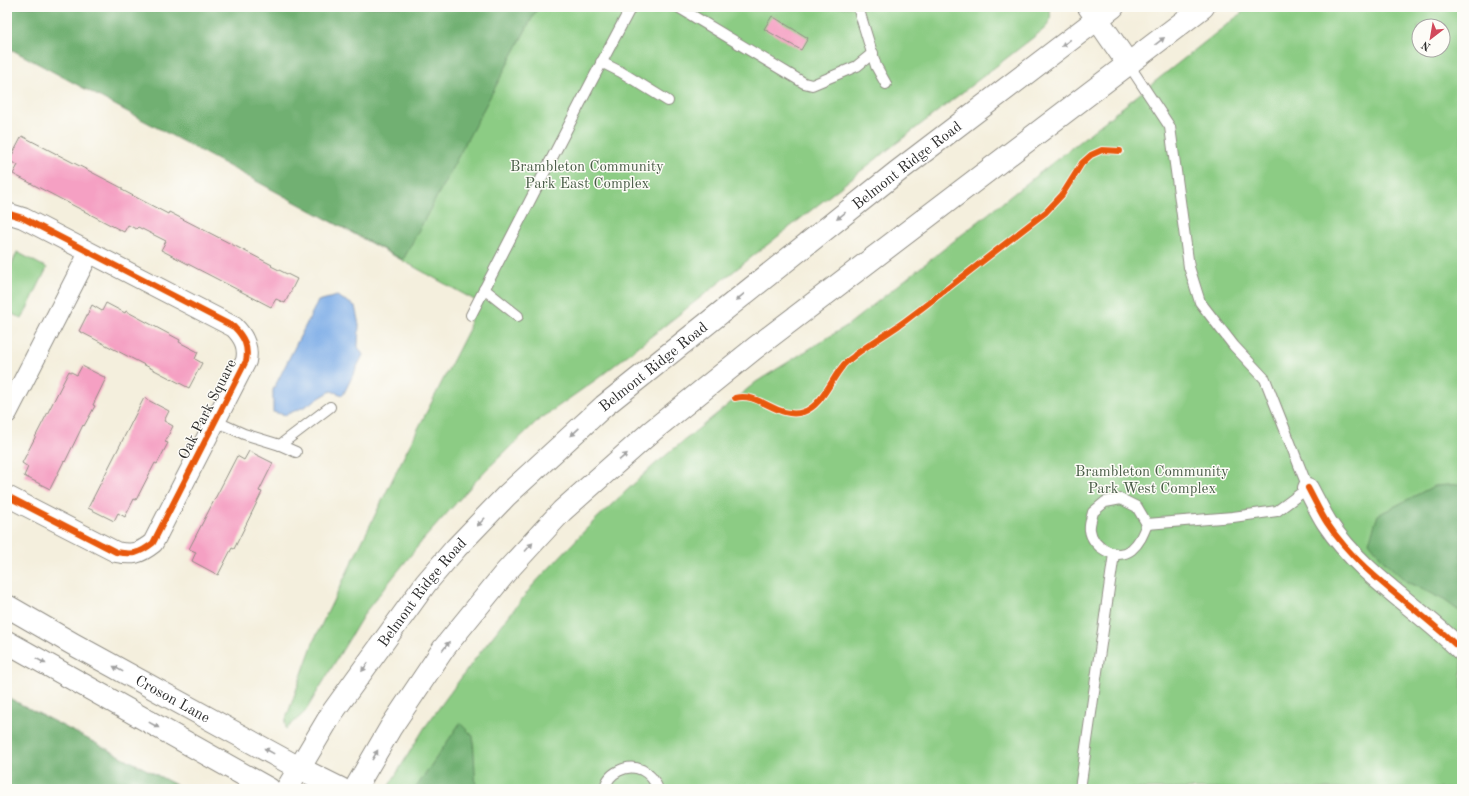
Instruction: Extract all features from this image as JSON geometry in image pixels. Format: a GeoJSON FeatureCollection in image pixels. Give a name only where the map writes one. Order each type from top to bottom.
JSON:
{"type":"FeatureCollection","features":[{"type":"Feature","properties":{"kind":"main road"},"geometry":{"type":"LineString","coordinates":[[355,789],[391,727],[444,648],[505,573],[562,511],[652,431],[755,348],[1129,65],[1203,7]]}},
{"type":"Feature","properties":{"kind":"main road","name":"Belmont Ridge Road"},"geometry":{"type":"LineString","coordinates":[[287,789],[332,713],[426,583],[456,548],[506,496],[610,401],[1100,11],[1129,65]]}},
{"type":"Feature","properties":{"kind":"main road","name":"Croson Lane"},"geometry":{"type":"LineString","coordinates":[[7,606],[73,644],[299,768],[341,789]]}},
{"type":"Feature","properties":{"kind":"main road","name":"Croson Lane"},"geometry":{"type":"LineString","coordinates":[[7,642],[270,789]]}},
{"type":"Feature","properties":{"kind":"street","name":"Oak Park Square"},"geometry":{"type":"LineString","coordinates":[[7,212],[24,218],[234,327],[242,334],[248,353],[246,362],[153,543],[144,550],[137,554],[116,552],[7,496]]}},
{"type":"Feature","properties":{"kind":"street"},"geometry":{"type":"LineString","coordinates":[[7,413],[89,253]]}},
{"type":"Feature","properties":{"kind":"street"},"geometry":{"type":"LineString","coordinates":[[1308,488],[1327,523],[1367,570],[1400,599],[1427,619],[1462,651]]}},
{"type":"Feature","properties":{"kind":"lane"},"geometry":{"type":"LineString","coordinates":[[471,315],[630,7]]}},
{"type":"Feature","properties":{"kind":"lane"},"geometry":{"type":"LineString","coordinates":[[678,7],[804,83],[812,85],[857,66],[873,53]]}},
{"type":"Feature","properties":{"kind":"lane"},"geometry":{"type":"LineString","coordinates":[[858,7],[876,66],[886,84]]}},
{"type":"Feature","properties":{"kind":"lane"},"geometry":{"type":"LineString","coordinates":[[601,62],[668,101]]}},
{"type":"Feature","properties":{"kind":"lane"},"geometry":{"type":"LineString","coordinates":[[1129,65],[1170,127],[1189,267],[1200,302],[1234,346],[1265,380],[1308,488],[1277,511],[1232,517],[1147,524]]}},
{"type":"Feature","properties":{"kind":"lane"},"geometry":{"type":"LineString","coordinates":[[484,289],[518,316]]}},
{"type":"Feature","properties":{"kind":"lane"},"geometry":{"type":"LineString","coordinates":[[280,445],[330,407]]}},
{"type":"Feature","properties":{"kind":"lane"},"geometry":{"type":"LineString","coordinates":[[215,421],[244,434],[280,445],[296,452]]}},
{"type":"Feature","properties":{"kind":"lane"},"geometry":{"type":"LineString","coordinates":[[1121,499],[1137,507],[1147,524],[1142,539],[1129,551],[1114,554],[1097,546],[1090,530],[1093,512],[1105,502],[1121,499]]}},
{"type":"Feature","properties":{"kind":"lane"},"geometry":{"type":"LineString","coordinates":[[1080,789],[1114,554]]}},
{"type":"Feature","properties":{"kind":"lane"},"geometry":{"type":"LineString","coordinates":[[604,789],[610,778],[617,772],[625,768],[634,768],[642,770],[649,775],[655,781],[658,789]]}},
{"type":"Feature","properties":{"kind":"green space","name":"Brambleton Community Park East Complex"},"geometry":{"type":"Polygon","coordinates":[[[7,7],[1049,7],[1051,17],[1048,25],[1043,30],[885,152],[597,379],[536,422],[483,473],[422,541],[366,611],[305,712],[286,729],[285,722],[314,640],[398,468],[469,329],[471,315],[478,302],[7,43],[7,7]]]}},
{"type":"Feature","properties":{"kind":"green space"},"geometry":{"type":"Polygon","coordinates":[[[7,7],[538,7],[403,260],[7,47],[7,7]]]}},
{"type":"Feature","properties":{"kind":"green space","name":"Brambleton Community Park West Complex"},"geometry":{"type":"Polygon","coordinates":[[[1249,7],[1462,7],[1462,789],[387,789],[425,727],[475,659],[533,585],[593,522],[654,465],[756,382],[848,325],[1249,7]]]}},
{"type":"Feature","properties":{"kind":"green space"},"geometry":{"type":"Polygon","coordinates":[[[17,252],[47,268],[22,319],[7,311],[7,276],[17,252]]]}},
{"type":"Feature","properties":{"kind":"green space"},"geometry":{"type":"Polygon","coordinates":[[[1462,484],[1462,613],[1444,600],[1407,582],[1385,562],[1369,542],[1378,515],[1434,486],[1462,484]]]}},
{"type":"Feature","properties":{"kind":"green space"},"geometry":{"type":"Polygon","coordinates":[[[7,697],[184,789],[7,789],[7,697]]]}},
{"type":"Feature","properties":{"kind":"green space"},"geometry":{"type":"Polygon","coordinates":[[[460,723],[473,736],[476,789],[415,789],[460,723]]]}},
{"type":"Feature","properties":{"kind":"water"},"geometry":{"type":"Polygon","coordinates":[[[337,296],[355,306],[359,325],[358,347],[363,355],[343,395],[331,391],[304,407],[285,415],[273,412],[273,390],[318,301],[337,296]]]}},
{"type":"Feature","properties":{"kind":"building"},"geometry":{"type":"Polygon","coordinates":[[[772,16],[808,38],[801,50],[764,29],[772,16]]]}},
{"type":"Feature","properties":{"kind":"building"},"geometry":{"type":"Polygon","coordinates":[[[22,136],[122,188],[122,190],[168,214],[169,212],[297,279],[285,303],[276,299],[271,307],[161,250],[166,241],[138,227],[136,229],[128,225],[124,232],[13,174],[18,165],[9,161],[22,136]]]}},
{"type":"Feature","properties":{"kind":"building"},"geometry":{"type":"Polygon","coordinates":[[[106,303],[125,313],[126,311],[180,340],[179,342],[198,352],[195,359],[202,363],[189,388],[79,331],[92,305],[102,311],[106,303]]]}},
{"type":"Feature","properties":{"kind":"building"},"geometry":{"type":"Polygon","coordinates":[[[82,366],[106,378],[93,405],[95,406],[84,426],[83,425],[50,489],[24,476],[28,467],[22,463],[69,371],[77,375],[82,366]]]}},
{"type":"Feature","properties":{"kind":"building"},"geometry":{"type":"Polygon","coordinates":[[[144,398],[169,411],[164,421],[173,426],[165,442],[168,443],[157,464],[155,463],[136,500],[134,499],[125,517],[118,513],[114,521],[88,508],[144,398]]]}},
{"type":"Feature","properties":{"kind":"building"},"geometry":{"type":"Polygon","coordinates":[[[249,451],[273,463],[259,491],[262,492],[234,549],[232,548],[218,575],[192,561],[196,552],[189,549],[237,456],[244,460],[249,451]]]}},
{"type":"Feature","properties":{"kind":"cycle path"},"geometry":{"type":"LineString","coordinates":[[735,398],[752,398],[785,412],[803,412],[809,409],[820,399],[846,362],[861,350],[893,330],[1046,212],[1062,195],[1082,163],[1091,155],[1102,150],[1120,151]]}},
{"type":"Feature","properties":{"kind":"cycle path"},"geometry":{"type":"LineString","coordinates":[[7,213],[23,218],[234,327],[243,338],[247,351],[246,361],[153,543],[144,549],[136,553],[116,552],[7,496]]}},
{"type":"Feature","properties":{"kind":"cycle path"},"geometry":{"type":"LineString","coordinates":[[1308,488],[1327,523],[1341,542],[1357,559],[1373,575],[1462,651]]}}]}
